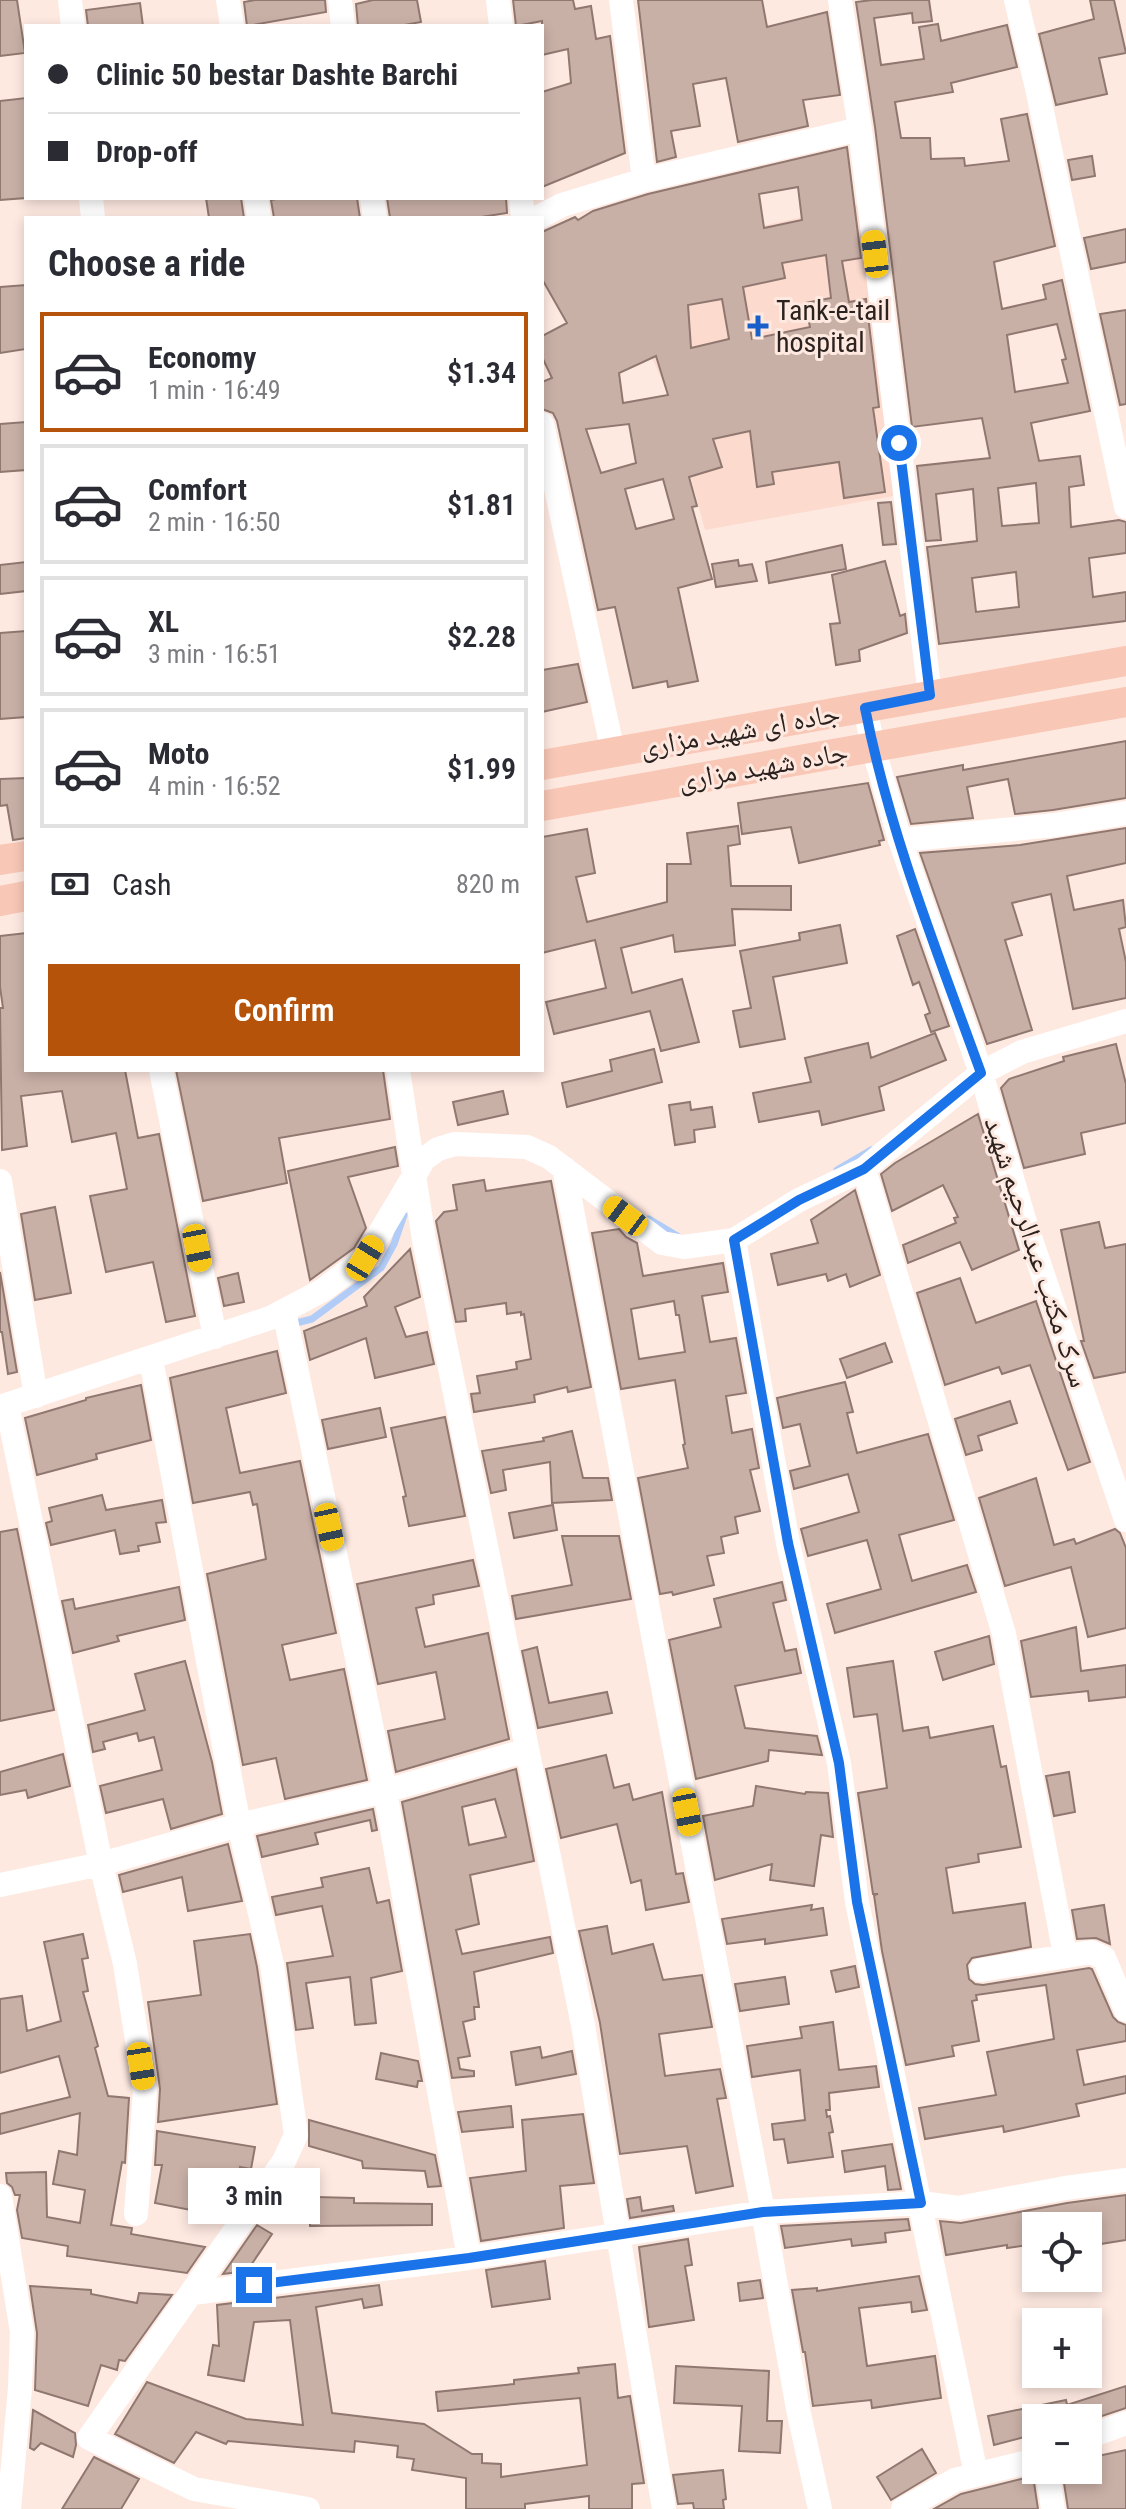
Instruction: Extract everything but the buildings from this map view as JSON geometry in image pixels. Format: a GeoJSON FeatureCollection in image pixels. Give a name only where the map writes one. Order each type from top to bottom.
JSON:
{"type":"FeatureCollection","features":[{"type":"Feature","properties":{"kind":"main road","name":"جاده ای شهید مزاری"},"geometry":{"type":"LineString","coordinates":[[544,765],[1126,661]]}},
{"type":"Feature","properties":{"kind":"main road","name":"جاده شهید مزاری"},"geometry":{"type":"LineString","coordinates":[[544,806],[1126,702]]}},
{"type":"Feature","properties":{"kind":"main road"},"geometry":{"type":"LineString","coordinates":[[0,860],[24,856]]}},
{"type":"Feature","properties":{"kind":"main road"},"geometry":{"type":"LineString","coordinates":[[0,901],[24,896]]}},
{"type":"Feature","properties":{"kind":"street"},"geometry":{"type":"LineString","coordinates":[[70,0],[73,24]]}},
{"type":"Feature","properties":{"kind":"street"},"geometry":{"type":"LineString","coordinates":[[228,0],[232,24]]}},
{"type":"Feature","properties":{"kind":"street"},"geometry":{"type":"LineString","coordinates":[[340,0],[343,24]]}},
{"type":"Feature","properties":{"kind":"street"},"geometry":{"type":"LineString","coordinates":[[498,0],[501,24]]}},
{"type":"Feature","properties":{"kind":"street"},"geometry":{"type":"LineString","coordinates":[[621,0],[644,180]]}},
{"type":"Feature","properties":{"kind":"street"},"geometry":{"type":"LineString","coordinates":[[840,0],[860,129],[930,695]]}},
{"type":"Feature","properties":{"kind":"street"},"geometry":{"type":"LineString","coordinates":[[1016,0],[1126,507]]}},
{"type":"Feature","properties":{"kind":"street"},"geometry":{"type":"LineString","coordinates":[[541,216],[562,205],[644,180],[860,129]]}},
{"type":"Feature","properties":{"kind":"street"},"geometry":{"type":"LineString","coordinates":[[544,433],[613,752]]}},
{"type":"Feature","properties":{"kind":"street","name":"سرک مکتب عبدالرحیم شهید"},"geometry":{"type":"LineString","coordinates":[[865,708],[900,840],[981,1073],[1024,1219],[1126,1520]]}},
{"type":"Feature","properties":{"kind":"street"},"geometry":{"type":"LineString","coordinates":[[900,840],[1055,825],[1126,813]]}},
{"type":"Feature","properties":{"kind":"street"},"geometry":{"type":"LineString","coordinates":[[136,2214],[145,2091],[125,1964],[4,1406],[270,1318],[323,1290],[365,1258],[424,1159],[438,1149],[455,1144],[527,1147],[549,1157],[662,1243],[684,1247],[734,1240],[799,1200],[864,1169],[981,1073],[1022,1052],[1126,1021]]}},
{"type":"Feature","properties":{"kind":"street"},"geometry":{"type":"LineString","coordinates":[[161,1072],[215,1337]]}},
{"type":"Feature","properties":{"kind":"street"},"geometry":{"type":"LineString","coordinates":[[398,1072],[424,1240],[583,2025],[664,2509]]}},
{"type":"Feature","properties":{"kind":"street"},"geometry":{"type":"LineString","coordinates":[[564,1168],[798,2409],[820,2509]]}},
{"type":"Feature","properties":{"kind":"street"},"geometry":{"type":"LineString","coordinates":[[864,1169],[1004,1634],[1065,1955]]}},
{"type":"Feature","properties":{"kind":"street"},"geometry":{"type":"LineString","coordinates":[[0,1181],[36,1396]]}},
{"type":"Feature","properties":{"kind":"street"},"geometry":{"type":"LineString","coordinates":[[734,1240],[788,1543],[839,1763],[857,1902],[976,2474]]}},
{"type":"Feature","properties":{"kind":"street"},"geometry":{"type":"LineString","coordinates":[[284,1311],[385,1791],[469,2258]]}},
{"type":"Feature","properties":{"kind":"street"},"geometry":{"type":"LineString","coordinates":[[151,1359],[239,1825],[272,1964],[296,2135],[284,2161],[89,2438],[194,2489],[308,2509]]}},
{"type":"Feature","properties":{"kind":"street"},"geometry":{"type":"LineString","coordinates":[[0,1885],[101,1864],[239,1825],[385,1791],[527,1750]]}},
{"type":"Feature","properties":{"kind":"street"},"geometry":{"type":"LineString","coordinates":[[981,1970],[1091,1952],[1104,1958],[1126,2010]]}},
{"type":"Feature","properties":{"kind":"street"},"geometry":{"type":"LineString","coordinates":[[193,2293],[469,2258],[763,2212],[921,2203],[958,2208],[1126,2180]]}},
{"type":"Feature","properties":{"kind":"street"},"geometry":{"type":"LineString","coordinates":[[0,2196],[22,2332],[10,2504],[33,2509]]}},
{"type":"Feature","properties":{"kind":"street"},"geometry":{"type":"LineString","coordinates":[[1102,2432],[1126,2423]]}},
{"type":"Feature","properties":{"kind":"street"},"geometry":{"type":"LineString","coordinates":[[903,2509],[955,2480],[1022,2463]]}},
{"type":"Feature","properties":{"kind":"street"},"geometry":{"type":"LineString","coordinates":[[1049,2484],[1053,2509]]}},
{"type":"Feature","properties":{"kind":"shaded area","name":"Tank-e-tail hospital"},"geometry":{"type":"Polygon","coordinates":[[[862,204],[899,495],[705,530],[668,393],[607,260],[862,204]]]}},
{"type":"Feature","properties":{"kind":"waterway"},"geometry":{"type":"LineString","coordinates":[[837,1170],[871,1150]]}},
{"type":"Feature","properties":{"kind":"waterway"},"geometry":{"type":"LineString","coordinates":[[292,1324],[312,1319],[381,1268],[404,1215]]}},
{"type":"Feature","properties":{"kind":"waterway"},"geometry":{"type":"LineString","coordinates":[[649,1219],[679,1237]]}},
{"type":"Feature","properties":{"kind":"place","name":"Tank-e-tail hospital"},"geometry":{"type":"Point","coordinates":[758,326]}},
{"type":"Feature","properties":{"kind":"route"},"geometry":{"type":"LineString","coordinates":[[254,2285],[469,2258],[763,2212],[921,2203],[857,1902],[839,1763],[788,1543],[734,1240],[799,1200],[864,1169],[981,1073],[900,840],[865,708],[930,695],[899,443]]}}]}
